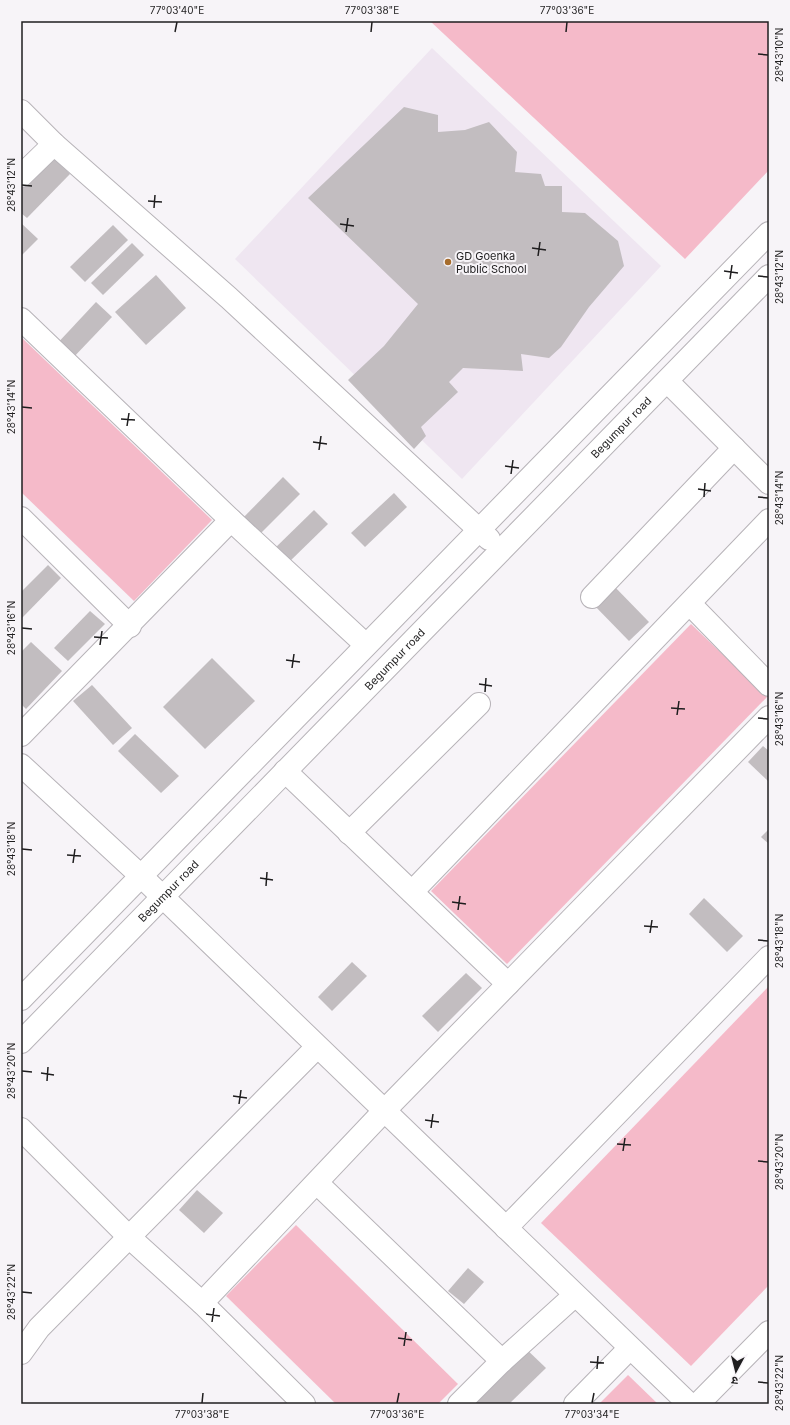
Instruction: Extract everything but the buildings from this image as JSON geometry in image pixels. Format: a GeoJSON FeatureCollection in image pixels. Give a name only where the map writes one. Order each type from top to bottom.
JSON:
{"type":"FeatureCollection","features":[{"type":"Feature","properties":{"kind":"street"},"geometry":{"type":"LineString","coordinates":[[21,111],[54,144],[223,292],[501,550]]}},
{"type":"Feature","properties":{"kind":"street"},"geometry":{"type":"LineString","coordinates":[[21,176],[54,144]]}},
{"type":"Feature","properties":{"kind":"street"},"geometry":{"type":"LineString","coordinates":[[21,999],[769,233]]}},
{"type":"Feature","properties":{"kind":"street","name":"Begumpur road"},"geometry":{"type":"LineString","coordinates":[[21,1042],[769,276]]}},
{"type":"Feature","properties":{"kind":"street"},"geometry":{"type":"LineString","coordinates":[[21,319],[231,520],[366,645]]}},
{"type":"Feature","properties":{"kind":"street"},"geometry":{"type":"LineString","coordinates":[[667,381],[769,483]]}},
{"type":"Feature","properties":{"kind":"street"},"geometry":{"type":"LineString","coordinates":[[592,597],[734,448]]}},
{"type":"Feature","properties":{"kind":"street"},"geometry":{"type":"LineString","coordinates":[[21,518],[130,626]]}},
{"type":"Feature","properties":{"kind":"street"},"geometry":{"type":"LineString","coordinates":[[21,735],[130,626],[231,520]]}},
{"type":"Feature","properties":{"kind":"street"},"geometry":{"type":"LineString","coordinates":[[412,892],[769,520]]}},
{"type":"Feature","properties":{"kind":"street"},"geometry":{"type":"LineString","coordinates":[[690,604],[769,685]]}},
{"type":"Feature","properties":{"kind":"street"},"geometry":{"type":"LineString","coordinates":[[349,833],[479,704]]}},
{"type":"Feature","properties":{"kind":"street"},"geometry":{"type":"LineString","coordinates":[[202,1303],[384,1111],[769,717]]}},
{"type":"Feature","properties":{"kind":"street"},"geometry":{"type":"LineString","coordinates":[[21,765],[141,876],[506,1228],[574,1296],[688,1404]]}},
{"type":"Feature","properties":{"kind":"street"},"geometry":{"type":"LineString","coordinates":[[285,771],[508,984]]}},
{"type":"Feature","properties":{"kind":"street"},"geometry":{"type":"LineString","coordinates":[[506,1228],[769,957]]}},
{"type":"Feature","properties":{"kind":"street"},"geometry":{"type":"LineString","coordinates":[[21,1354],[39,1328],[317,1047]]}},
{"type":"Feature","properties":{"kind":"street"},"geometry":{"type":"LineString","coordinates":[[21,1129],[129,1237],[202,1303],[304,1404]]}},
{"type":"Feature","properties":{"kind":"street"},"geometry":{"type":"LineString","coordinates":[[316,1183],[502,1361]]}},
{"type":"Feature","properties":{"kind":"street"},"geometry":{"type":"LineString","coordinates":[[459,1404],[502,1361],[574,1296]]}},
{"type":"Feature","properties":{"kind":"street"},"geometry":{"type":"LineString","coordinates":[[698,1404],[769,1332]]}},
{"type":"Feature","properties":{"kind":"street"},"geometry":{"type":"LineString","coordinates":[[575,1404],[630,1348]]}},
{"type":"Feature","properties":{"kind":"shaded area"},"geometry":{"type":"Polygon","coordinates":[[[430,21],[769,21],[769,170],[685,259],[430,21]]]}},
{"type":"Feature","properties":{"kind":"shaded area","name":"GD Goenka Public School"},"geometry":{"type":"Polygon","coordinates":[[[432,48],[661,266],[462,479],[235,259],[432,48]]]}},
{"type":"Feature","properties":{"kind":"shaded area"},"geometry":{"type":"Polygon","coordinates":[[[21,337],[212,520],[134,601],[21,492],[21,337]]]}},
{"type":"Feature","properties":{"kind":"shaded area"},"geometry":{"type":"Polygon","coordinates":[[[691,624],[767,697],[507,964],[431,891],[691,624]]]}},
{"type":"Feature","properties":{"kind":"shaded area"},"geometry":{"type":"Polygon","coordinates":[[[769,986],[769,1285],[691,1366],[541,1223],[769,986]]]}},
{"type":"Feature","properties":{"kind":"shaded area"},"geometry":{"type":"Polygon","coordinates":[[[296,1225],[458,1384],[438,1404],[336,1404],[226,1296],[296,1225]]]}},
{"type":"Feature","properties":{"kind":"shaded area"},"geometry":{"type":"Polygon","coordinates":[[[628,1375],[658,1404],[599,1404],[628,1375]]]}},
{"type":"Feature","properties":{"kind":"place","name":"GD Goenka Public School"},"geometry":{"type":"Point","coordinates":[448,262]}}]}
